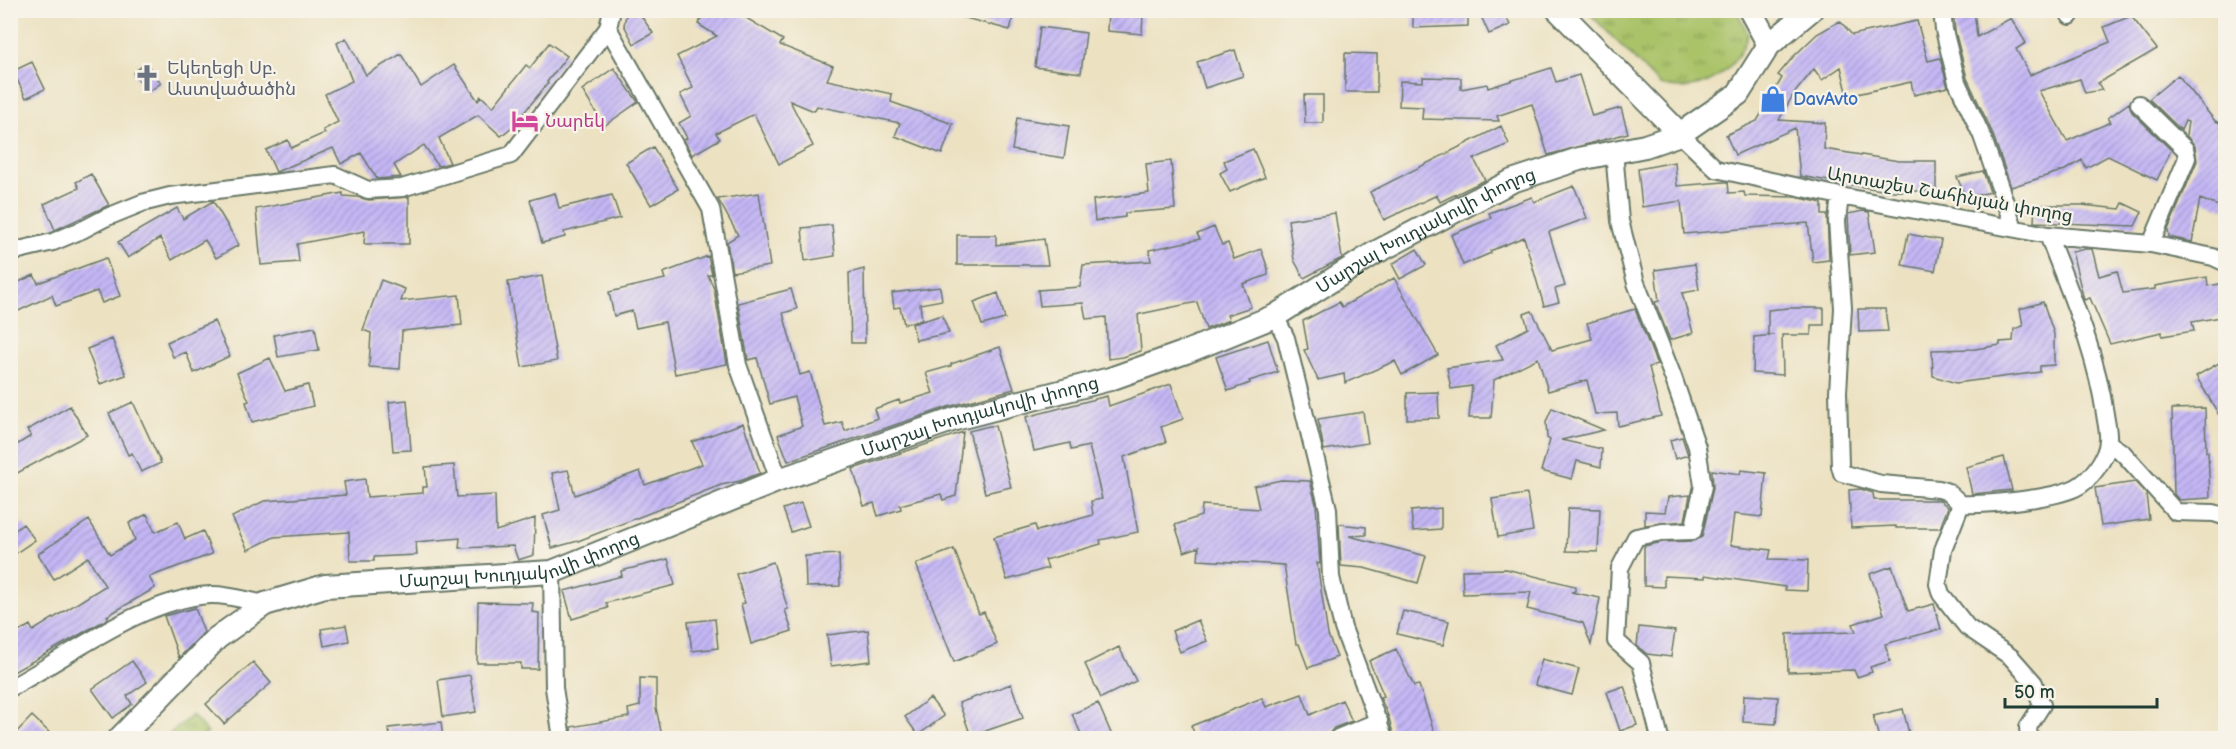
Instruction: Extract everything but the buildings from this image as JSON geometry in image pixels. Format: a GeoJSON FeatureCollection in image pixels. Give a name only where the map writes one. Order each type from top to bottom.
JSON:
{"type":"FeatureCollection","features":[{"type":"Feature","properties":{"kind":"street"},"geometry":{"type":"LineString","coordinates":[[10,255],[19,250],[53,242],[105,218],[170,196],[335,175],[368,190],[402,188],[511,154],[608,28],[612,10]]}},
{"type":"Feature","properties":{"kind":"street"},"geometry":{"type":"LineString","coordinates":[[1558,10],[1680,134]]}},
{"type":"Feature","properties":{"kind":"street"},"geometry":{"type":"LineString","coordinates":[[1750,10],[1770,45]]}},
{"type":"Feature","properties":{"kind":"street","name":"Մարշալ Խուդյակովի փողոց"},"geometry":{"type":"LineString","coordinates":[[120,738],[218,638],[265,604],[325,586],[552,572],[778,480],[956,419],[1110,379],[1186,352],[1275,315],[1373,254],[1512,181],[1579,159],[1645,146],[1680,134],[1738,94],[1770,45],[1811,10]]}},
{"type":"Feature","properties":{"kind":"street"},"geometry":{"type":"LineString","coordinates":[[1942,10],[1944,30],[1957,82],[1982,136],[2014,228]]}},
{"type":"Feature","properties":{"kind":"street"},"geometry":{"type":"LineString","coordinates":[[608,28],[711,209],[738,365],[778,480]]}},
{"type":"Feature","properties":{"kind":"street"},"geometry":{"type":"LineString","coordinates":[[2139,104],[2187,152],[2187,158],[2151,244]]}},
{"type":"Feature","properties":{"kind":"street","name":"Արտաշես Շահինյան փողոց"},"geometry":{"type":"LineString","coordinates":[[1680,134],[1716,169],[1840,196],[2048,235],[2151,244],[2213,257],[2226,263]]}},
{"type":"Feature","properties":{"kind":"street"},"geometry":{"type":"LineString","coordinates":[[1614,151],[1620,221],[1636,283],[1673,377],[1697,447],[1703,486],[1694,531],[1662,532],[1636,537],[1620,568],[1616,641],[1641,663],[1660,738]]}},
{"type":"Feature","properties":{"kind":"street"},"geometry":{"type":"LineString","coordinates":[[1840,196],[1837,221],[1843,308],[1838,392],[1842,473],[1881,484],[1939,489],[1948,492],[1961,504],[2029,499],[2073,489],[2088,480],[2097,469],[2108,443],[2102,394],[2088,342],[2048,235]]}},
{"type":"Feature","properties":{"kind":"street"},"geometry":{"type":"LineString","coordinates":[[1275,315],[1286,338],[1328,508],[1331,577],[1343,628],[1384,738]]}},
{"type":"Feature","properties":{"kind":"street"},"geometry":{"type":"LineString","coordinates":[[2108,443],[2123,453],[2176,512],[2214,513],[2226,517]]}},
{"type":"Feature","properties":{"kind":"street"},"geometry":{"type":"LineString","coordinates":[[1961,504],[1943,550],[1938,584],[1948,604],[1967,627],[2011,657],[2034,683],[2042,705],[2028,728],[2030,738]]}},
{"type":"Feature","properties":{"kind":"street"},"geometry":{"type":"LineString","coordinates":[[552,572],[554,688],[562,738]]}},
{"type":"Feature","properties":{"kind":"street"},"geometry":{"type":"LineString","coordinates":[[10,688],[123,623],[160,606],[189,598],[212,595],[265,604]]}},
{"type":"Feature","properties":{"kind":"street"},"geometry":{"type":"LineString","coordinates":[[1338,738],[1379,721]]}},
{"type":"Feature","properties":{"kind":"green space"},"geometry":{"type":"Polygon","coordinates":[[[1587,11],[1737,11],[1748,34],[1735,60],[1725,71],[1702,84],[1675,88],[1660,85],[1587,11]]]}},
{"type":"Feature","properties":{"kind":"green space"},"geometry":{"type":"Polygon","coordinates":[[[192,715],[208,733],[199,738],[165,738],[192,715]]]}},
{"type":"Feature","properties":{"kind":"place","name":"Եկեղեցի Սբ. Աստվածածին"},"geometry":{"type":"Point","coordinates":[147,78]}},
{"type":"Feature","properties":{"kind":"place","name":"DavAvto"},"geometry":{"type":"Point","coordinates":[1773,99]}},
{"type":"Feature","properties":{"kind":"place","name":"Նարեկ"},"geometry":{"type":"Point","coordinates":[525,121]}}]}
